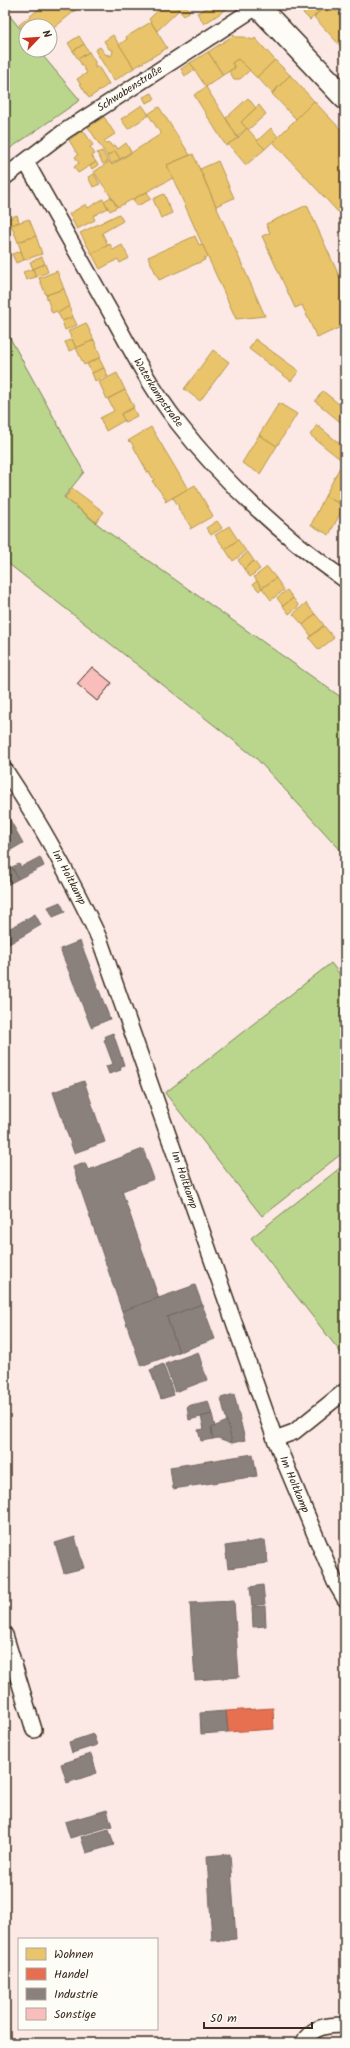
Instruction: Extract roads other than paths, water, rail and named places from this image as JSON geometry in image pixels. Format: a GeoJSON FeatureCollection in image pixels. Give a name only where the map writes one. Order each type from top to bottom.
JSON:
{"type":"FeatureCollection","features":[{"type":"Feature","properties":{"kind":"main road"},"geometry":{"type":"LineString","coordinates":[[258,5],[345,98]]}},
{"type":"Feature","properties":{"kind":"street","name":"Schwabenstraße"},"geometry":{"type":"LineString","coordinates":[[5,178],[65,131],[258,5]]}},
{"type":"Feature","properties":{"kind":"street","name":"Waterkampstraße"},"geometry":{"type":"LineString","coordinates":[[26,162],[144,372],[177,422],[210,462],[256,509],[307,553],[345,580]]}},
{"type":"Feature","properties":{"kind":"street","name":"Im Holtkamp"},"geometry":{"type":"LineString","coordinates":[[5,770],[28,804],[73,882],[99,938],[275,1439],[335,1582],[345,1600]]}},
{"type":"Feature","properties":{"kind":"street"},"geometry":{"type":"LineString","coordinates":[[275,1439],[294,1432],[345,1391]]}},
{"type":"Feature","properties":{"kind":"street"},"geometry":{"type":"LineString","coordinates":[[5,1635],[34,1730]]}},
{"type":"Feature","properties":{"kind":"street"},"geometry":{"type":"LineString","coordinates":[[303,2043],[311,2032],[327,2025],[345,2025]]}}]}
